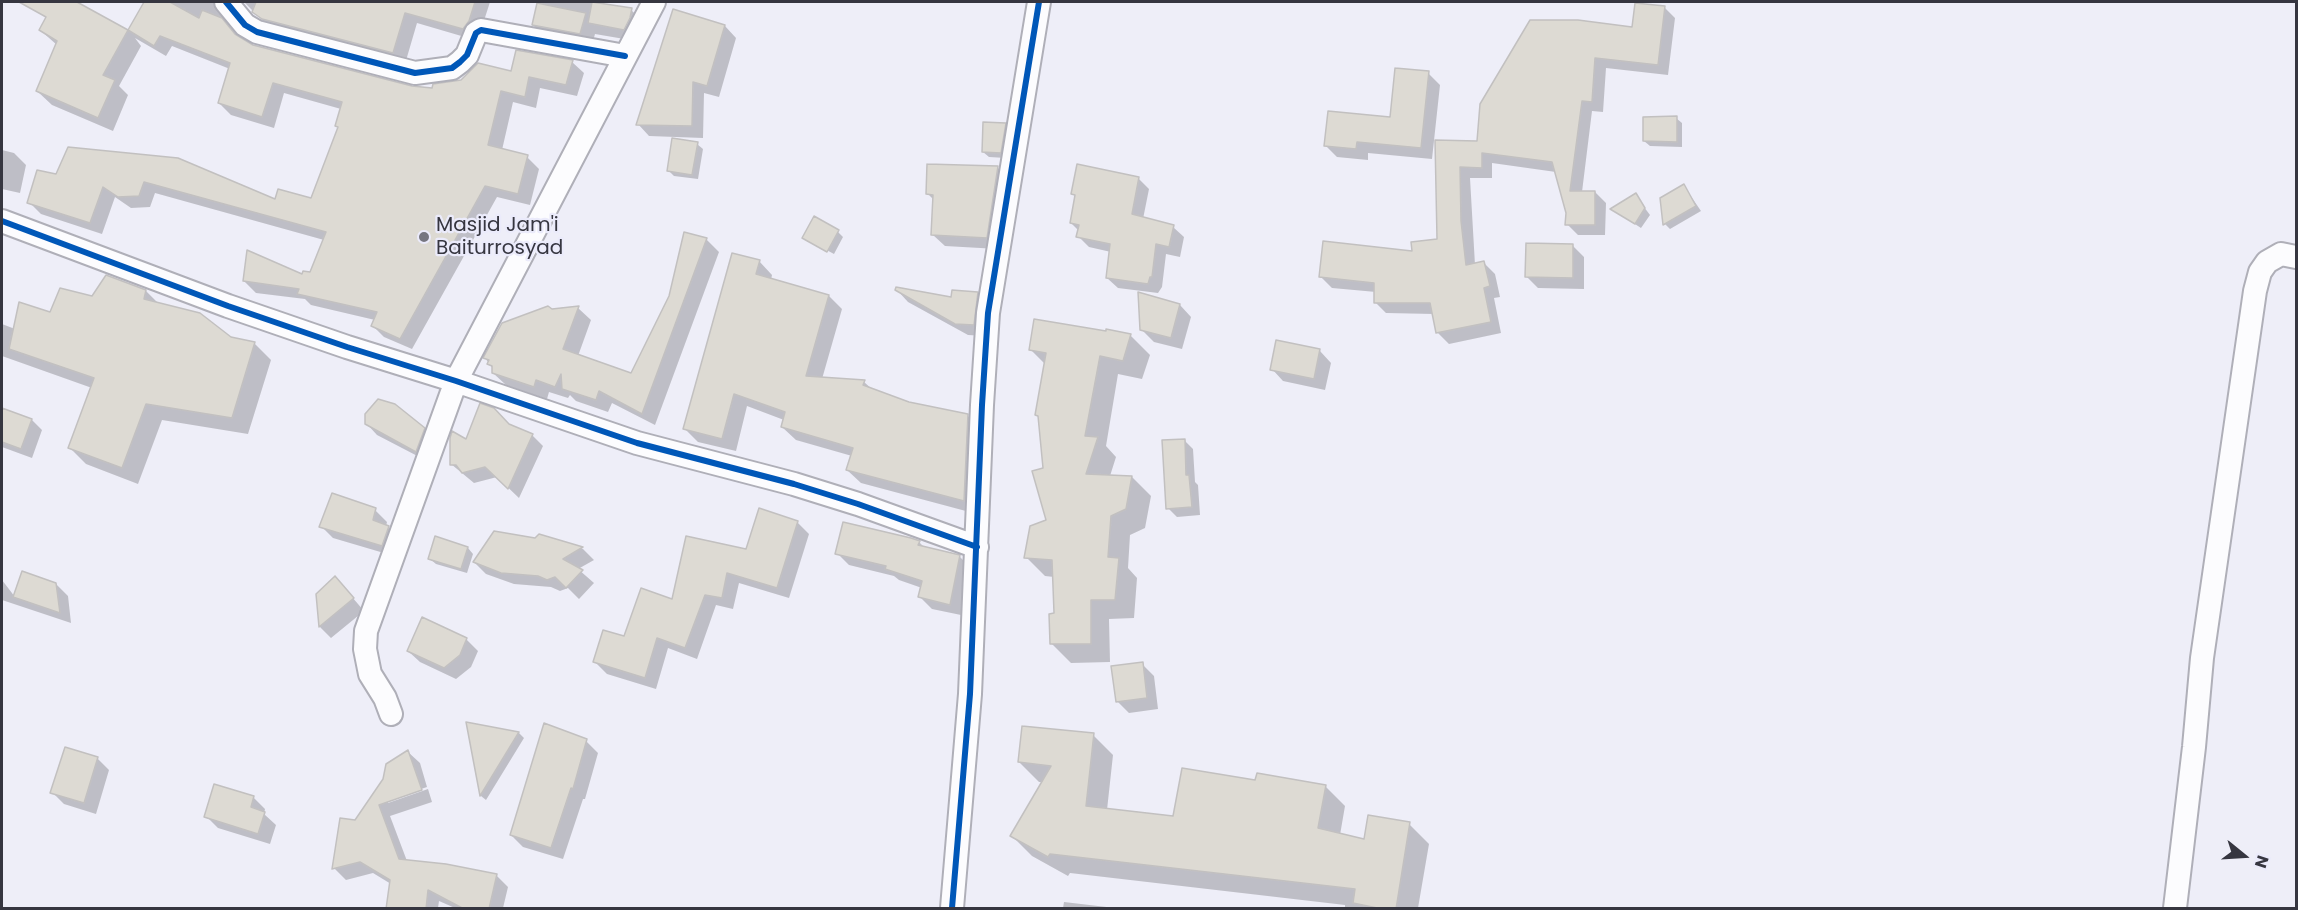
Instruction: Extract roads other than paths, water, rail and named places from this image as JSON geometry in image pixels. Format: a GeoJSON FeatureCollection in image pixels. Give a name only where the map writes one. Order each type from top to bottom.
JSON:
{"type":"FeatureCollection","features":[{"type":"Feature","properties":{"kind":"street"},"geometry":{"type":"LineString","coordinates":[[225,2],[245,25],[257,32],[415,73],[452,68],[468,55],[476,33],[481,30],[625,56]]}},
{"type":"Feature","properties":{"kind":"street"},"geometry":{"type":"LineString","coordinates":[[391,714],[385,698],[370,674],[365,649],[366,631],[456,381],[654,2]]}},
{"type":"Feature","properties":{"kind":"street"},"geometry":{"type":"LineString","coordinates":[[952,909],[970,694],[988,313],[1039,2]]}},
{"type":"Feature","properties":{"kind":"street"},"geometry":{"type":"LineString","coordinates":[[2,221],[228,306],[347,347],[637,442],[794,484],[858,504],[976,547]]}},
{"type":"Feature","properties":{"kind":"street"},"geometry":{"type":"LineString","coordinates":[[2175,909],[2202,658],[2255,291],[2260,272],[2267,262],[2281,254],[2296,257]]}},
{"type":"Feature","properties":{"kind":"place","name":"Masjid Jam'i Baiturrosyad"},"geometry":{"type":"Point","coordinates":[424,237]}}]}
